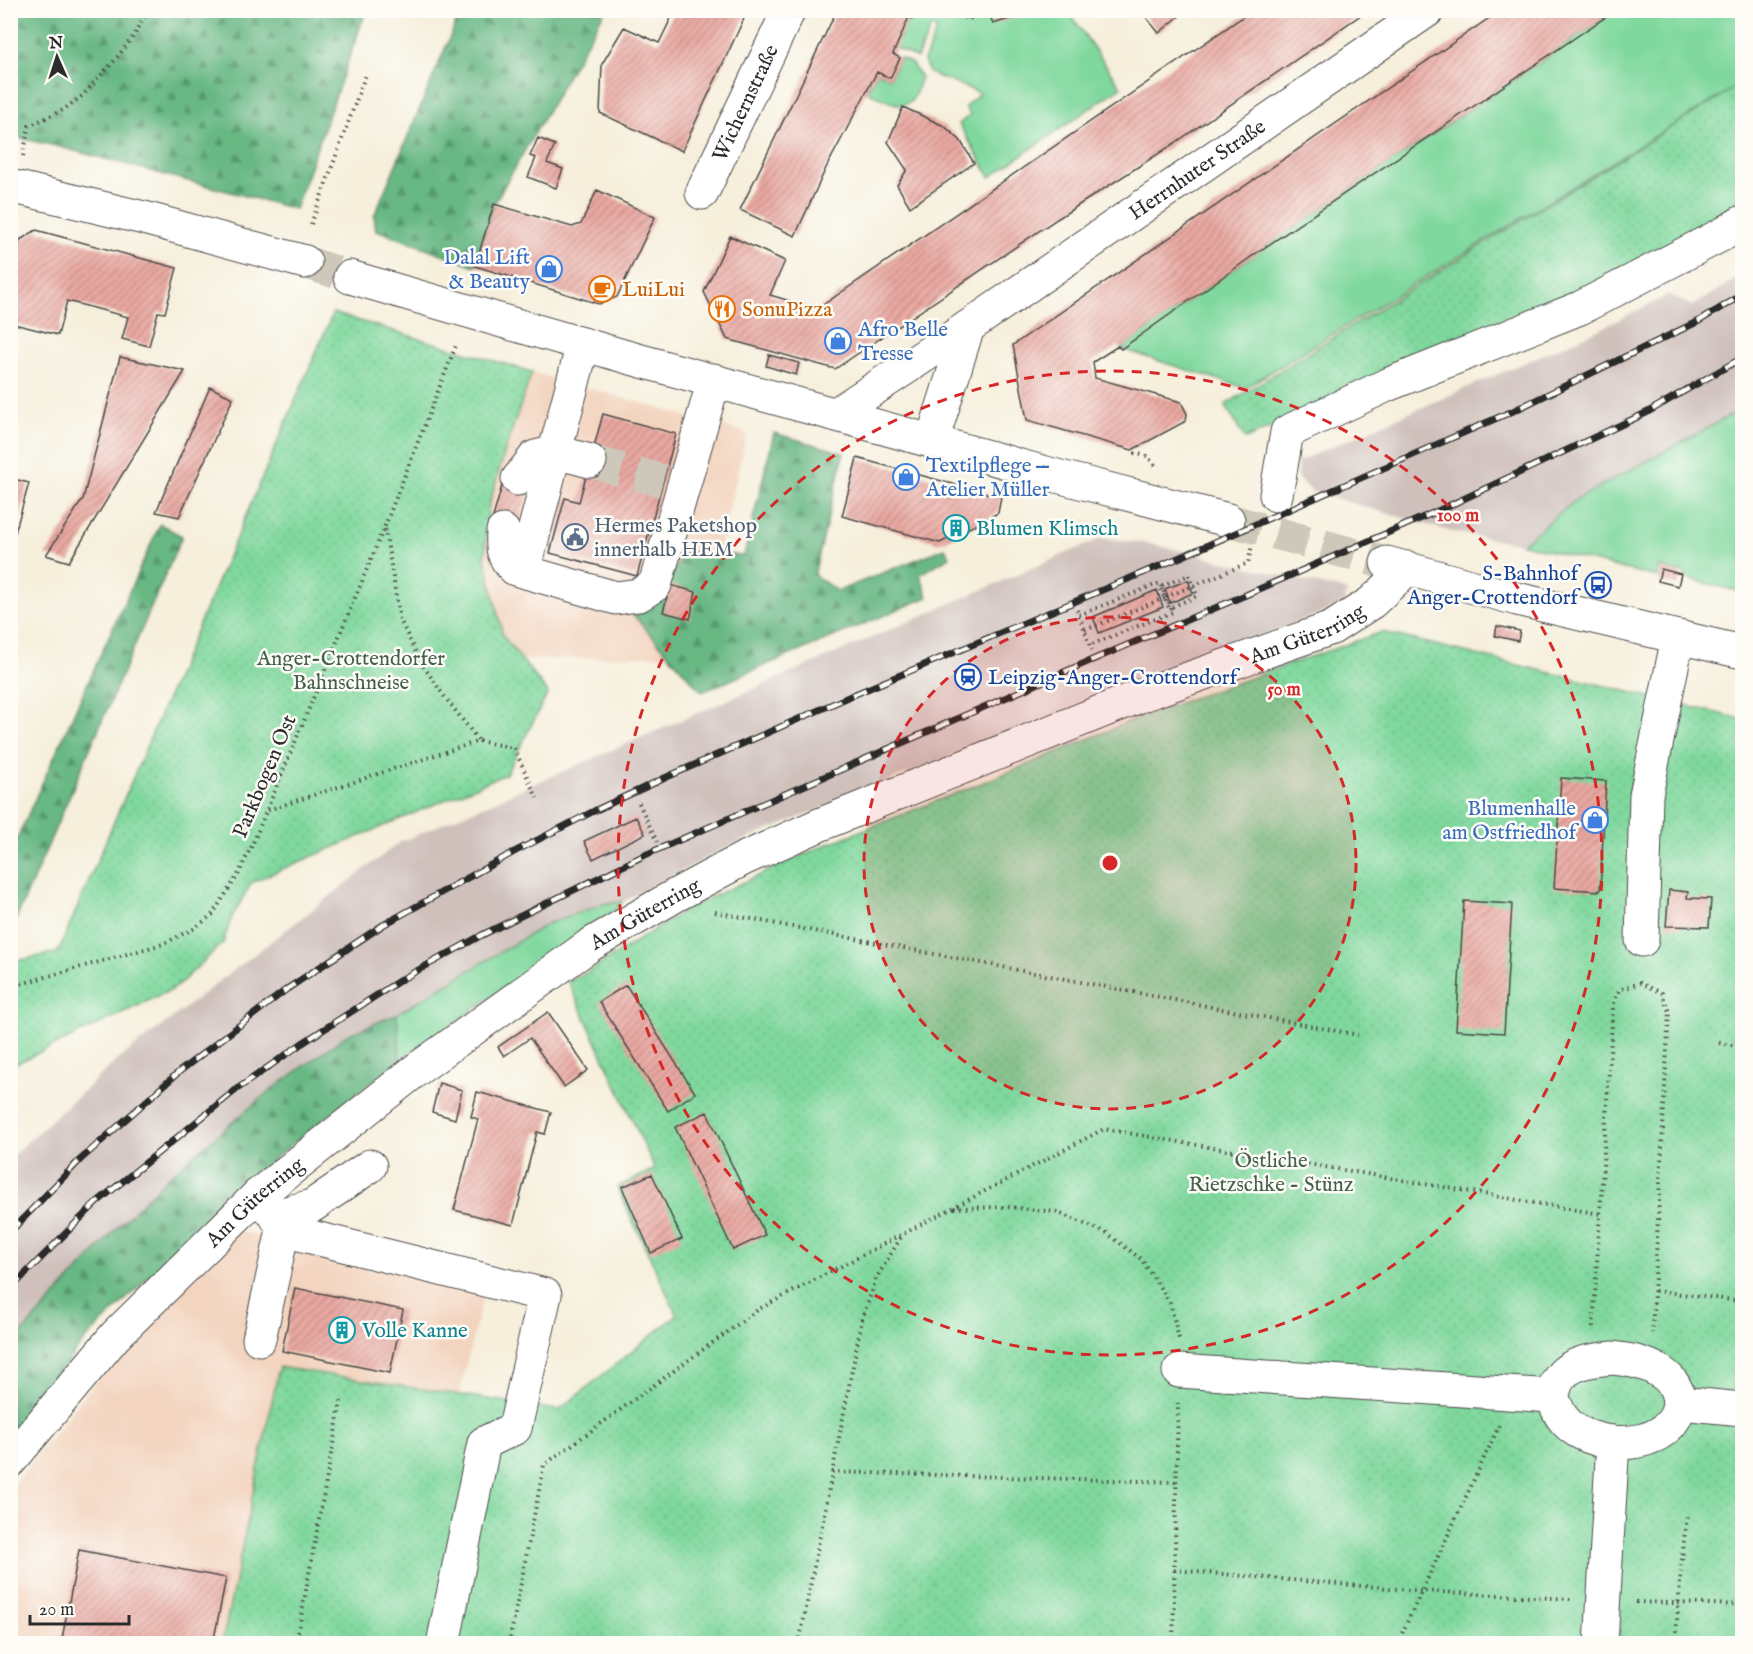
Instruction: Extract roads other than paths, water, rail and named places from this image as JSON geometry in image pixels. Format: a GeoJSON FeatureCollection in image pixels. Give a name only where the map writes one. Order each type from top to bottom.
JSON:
{"type":"FeatureCollection","features":[{"type":"Feature","properties":{"kind":"street","name":"Wichernstraße"},"geometry":{"type":"LineString","coordinates":[[702,193],[789,10]]}},
{"type":"Feature","properties":{"kind":"street","name":"Herrnhuter Straße"},"geometry":{"type":"LineString","coordinates":[[836,414],[968,327],[1428,10]]}},
{"type":"Feature","properties":{"kind":"street"},"geometry":{"type":"LineString","coordinates":[[13,187],[144,218],[305,262]]}},
{"type":"Feature","properties":{"kind":"street"},"geometry":{"type":"LineString","coordinates":[[1276,495],[1287,432],[1387,385],[1580,308],[1743,222]]}},
{"type":"Feature","properties":{"kind":"street"},"geometry":{"type":"LineString","coordinates":[[351,277],[968,451],[1228,520]]}},
{"type":"Feature","properties":{"kind":"street"},"geometry":{"type":"LineString","coordinates":[[932,441],[968,327]]}},
{"type":"Feature","properties":{"kind":"street"},"geometry":{"type":"LineString","coordinates":[[524,570],[584,344]]}},
{"type":"Feature","properties":{"kind":"street"},"geometry":{"type":"LineString","coordinates":[[503,531],[502,545],[507,561],[515,569],[616,598],[639,595],[655,585],[673,484],[714,380]]}},
{"type":"Feature","properties":{"kind":"street"},"geometry":{"type":"LineString","coordinates":[[518,479],[535,457],[556,452],[590,460]]}},
{"type":"Feature","properties":{"kind":"street","name":"Am Güterring"},"geometry":{"type":"LineString","coordinates":[[10,1461],[115,1336],[272,1214],[416,1070],[590,945],[743,859],[829,821],[1145,694],[1332,628],[1372,602],[1395,565],[1517,599],[1678,637]]}},
{"type":"Feature","properties":{"kind":"street"},"geometry":{"type":"LineString","coordinates":[[1642,940],[1646,795],[1678,637],[1743,652]]}},
{"type":"Feature","properties":{"kind":"street"},"geometry":{"type":"LineString","coordinates":[[272,1214],[312,1206],[370,1166]]}},
{"type":"Feature","properties":{"kind":"street"},"geometry":{"type":"LineString","coordinates":[[259,1340],[272,1214]]}},
{"type":"Feature","properties":{"kind":"street"},"geometry":{"type":"LineString","coordinates":[[272,1214],[545,1295],[514,1428],[484,1443],[443,1644]]}},
{"type":"Feature","properties":{"kind":"street"},"geometry":{"type":"LineString","coordinates":[[1613,1358],[1632,1360],[1651,1366],[1666,1375],[1677,1392],[1680,1403],[1672,1422],[1654,1436],[1613,1442],[1593,1438],[1576,1431],[1562,1418],[1552,1396],[1557,1380],[1571,1367],[1613,1358]]}},
{"type":"Feature","properties":{"kind":"street"},"geometry":{"type":"LineString","coordinates":[[1179,1371],[1552,1396]]}},
{"type":"Feature","properties":{"kind":"street"},"geometry":{"type":"LineString","coordinates":[[1680,1403],[1743,1409]]}},
{"type":"Feature","properties":{"kind":"street"},"geometry":{"type":"LineString","coordinates":[[1601,1644],[1592,1600],[1613,1442]]}},
{"type":"Feature","properties":{"kind":"tunnel"},"geometry":{"type":"LineString","coordinates":[[305,262],[350,277]]}},
{"type":"Feature","properties":{"kind":"tunnel"},"geometry":{"type":"LineString","coordinates":[[590,461],[663,481]]}},
{"type":"Feature","properties":{"kind":"tunnel"},"geometry":{"type":"LineString","coordinates":[[1228,520],[1382,562]]}},
{"type":"Feature","properties":{"kind":"railway"},"geometry":{"type":"LineString","coordinates":[[10,1232],[80,1160],[180,1071],[287,989],[383,925],[514,852],[667,777],[853,695],[1183,556],[1513,411],[1699,321],[1742,295]]}},
{"type":"Feature","properties":{"kind":"railway"},"geometry":{"type":"LineString","coordinates":[[10,1289],[96,1203],[237,1089],[301,1044],[402,979],[482,935],[645,855],[1442,509],[1646,413],[1742,358]]}},
{"type":"Feature","properties":{"kind":"place","name":"Dalal Lift & Beauty"},"geometry":{"type":"Point","coordinates":[549,269]}},
{"type":"Feature","properties":{"kind":"place","name":"LuiLui"},"geometry":{"type":"Point","coordinates":[602,289]}},
{"type":"Feature","properties":{"kind":"place","name":"SonuPizza"},"geometry":{"type":"Point","coordinates":[722,309]}},
{"type":"Feature","properties":{"kind":"place","name":"Afro Belle Tresse"},"geometry":{"type":"Point","coordinates":[838,341]}},
{"type":"Feature","properties":{"kind":"place","name":"Textilpflege — Atelier Müller"},"geometry":{"type":"Point","coordinates":[906,477]}},
{"type":"Feature","properties":{"kind":"place","name":"Blumen Klimsch"},"geometry":{"type":"Point","coordinates":[956,528]}},
{"type":"Feature","properties":{"kind":"place","name":"Hermes Paketshop innerhalb HEM"},"geometry":{"type":"Point","coordinates":[575,537]}},
{"type":"Feature","properties":{"kind":"place","name":"S-Bahnhof Anger-Crottendorf"},"geometry":{"type":"Point","coordinates":[1598,585]}},
{"type":"Feature","properties":{"kind":"place","name":"Leipzig-Anger-Crottendorf"},"geometry":{"type":"Point","coordinates":[968,677]}},
{"type":"Feature","properties":{"kind":"place","name":"Blumenhalle am Ostfriedhof"},"geometry":{"type":"Point","coordinates":[1595,820]}},
{"type":"Feature","properties":{"kind":"place","name":"Volle Kanne"},"geometry":{"type":"Point","coordinates":[342,1330]}},
{"type":"Feature","properties":{"kind":"park label","name":"Anger-Crottendorfer Bahnschneise"},"geometry":{"type":"Point","coordinates":[351,670]}},
{"type":"Feature","properties":{"kind":"park label","name":"Östliche Rietzschke - Stünz"},"geometry":{"type":"Point","coordinates":[1271,1172]}}]}
